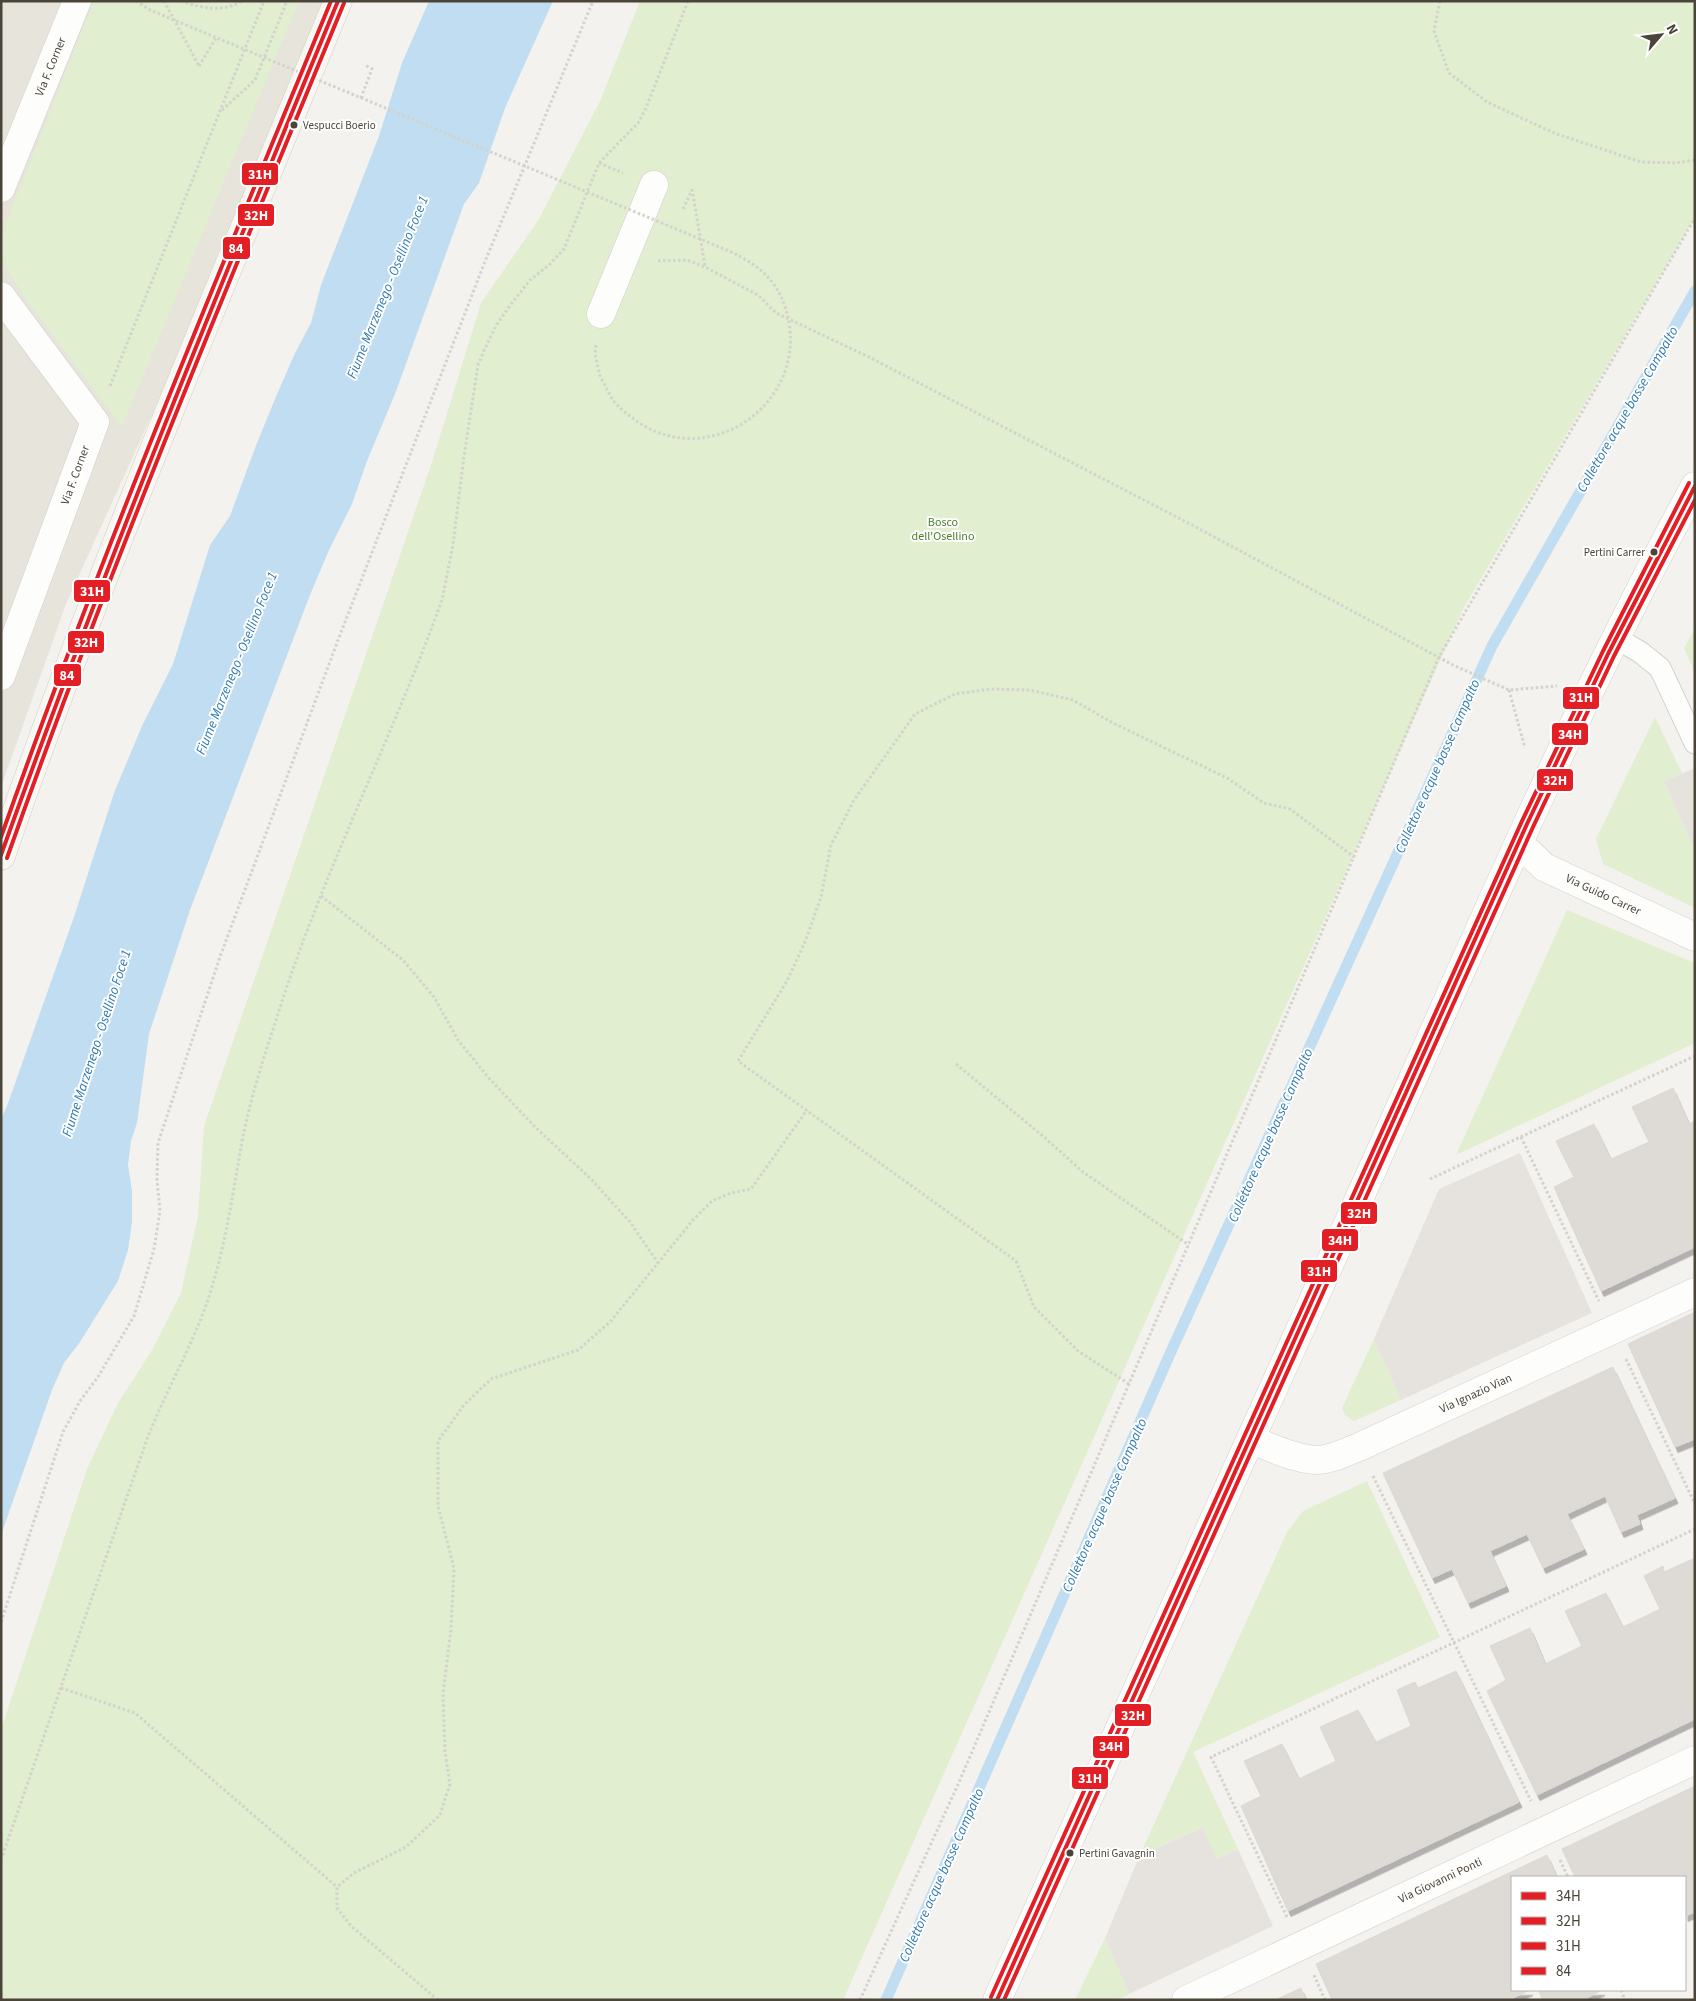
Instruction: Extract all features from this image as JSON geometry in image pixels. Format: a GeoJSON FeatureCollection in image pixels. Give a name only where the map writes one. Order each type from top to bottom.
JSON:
{"type":"FeatureCollection","features":[{"type":"Feature","properties":{"kind":"main road"},"geometry":{"type":"LineString","coordinates":[[1,856],[86,622],[338,1]]}},
{"type":"Feature","properties":{"kind":"street","name":"Via F. Corner"},"geometry":{"type":"LineString","coordinates":[[1,188],[77,1]]}},
{"type":"Feature","properties":{"kind":"street"},"geometry":{"type":"LineString","coordinates":[[602,314],[654,184]]}},
{"type":"Feature","properties":{"kind":"street"},"geometry":{"type":"LineString","coordinates":[[1,296],[95,422]]}},
{"type":"Feature","properties":{"kind":"street","name":"Via F. Corner"},"geometry":{"type":"LineString","coordinates":[[1,676],[95,422]]}},
{"type":"Feature","properties":{"kind":"street"},"geometry":{"type":"LineString","coordinates":[[997,2000],[1252,1440],[1518,843],[1655,558],[1695,486]]}},
{"type":"Feature","properties":{"kind":"street","name":"Via Guido Carrer"},"geometry":{"type":"LineString","coordinates":[[1518,843],[1544,867],[1695,937]]}},
{"type":"Feature","properties":{"kind":"street","name":"Via Ignazio Vian"},"geometry":{"type":"LineString","coordinates":[[1252,1440],[1297,1457],[1318,1460],[1334,1457],[1376,1440],[1695,1292]]}},
{"type":"Feature","properties":{"kind":"street","name":"Via Giovanni Ponti"},"geometry":{"type":"LineString","coordinates":[[1186,2000],[1695,1760]]}},
{"type":"Feature","properties":{"kind":"lane"},"geometry":{"type":"LineString","coordinates":[[1616,638],[1640,652],[1660,668],[1695,743]]}},
{"type":"Feature","properties":{"kind":"path"},"geometry":{"type":"LineString","coordinates":[[136,1],[150,10],[216,38],[748,260],[766,274],[778,291],[787,312],[791,337],[788,361],[781,383],[768,403],[752,419],[732,430],[712,436],[690,439],[659,433],[627,414],[611,398],[600,376],[595,354],[596,332],[602,314]]}},
{"type":"Feature","properties":{"kind":"path"},"geometry":{"type":"LineString","coordinates":[[164,1],[199,66],[216,38]]}},
{"type":"Feature","properties":{"kind":"path"},"geometry":{"type":"LineString","coordinates":[[181,1],[199,7],[218,9],[242,1]]}},
{"type":"Feature","properties":{"kind":"path"},"geometry":{"type":"LineString","coordinates":[[95,422],[264,1]]}},
{"type":"Feature","properties":{"kind":"path"},"geometry":{"type":"LineString","coordinates":[[220,111],[255,80],[287,1]]}},
{"type":"Feature","properties":{"kind":"path"},"geometry":{"type":"LineString","coordinates":[[1,1622],[63,1432],[134,1316],[154,1249],[160,1211],[157,1178],[158,1143],[224,944],[338,640],[486,259],[593,1]]}},
{"type":"Feature","properties":{"kind":"path"},"geometry":{"type":"LineString","coordinates":[[1,1860],[147,1439],[158,1411],[189,1347],[212,1287],[222,1250],[242,1145],[254,1095],[277,1016],[321,896],[442,600],[453,545],[478,365],[497,324],[512,302],[530,280],[549,265],[564,249],[598,163],[638,123],[646,108],[688,1]]}},
{"type":"Feature","properties":{"kind":"path"},"geometry":{"type":"LineString","coordinates":[[1440,1],[1434,31],[1449,73],[1487,102],[1554,133],[1641,162],[1676,163],[1695,160]]}},
{"type":"Feature","properties":{"kind":"path"},"geometry":{"type":"LineString","coordinates":[[361,98],[372,68],[365,65]]}},
{"type":"Feature","properties":{"kind":"path"},"geometry":{"type":"LineString","coordinates":[[692,189],[705,267]]}},
{"type":"Feature","properties":{"kind":"path"},"geometry":{"type":"LineString","coordinates":[[860,2000],[960,1780],[1439,657],[1695,218]]}},
{"type":"Feature","properties":{"kind":"path"},"geometry":{"type":"LineString","coordinates":[[651,263],[665,260],[687,260],[705,267],[758,295],[776,313],[871,358],[1190,524],[1453,665],[1509,690],[1558,686]]}},
{"type":"Feature","properties":{"kind":"path"},"geometry":{"type":"LineString","coordinates":[[1129,1384],[1078,1351],[1034,1307],[1016,1261],[738,1061],[764,1021],[794,965],[821,897],[831,845],[854,800],[915,714],[955,694],[991,689],[1030,690],[1073,700],[1113,723],[1227,778],[1264,803],[1290,809],[1354,857]]}},
{"type":"Feature","properties":{"kind":"path"},"geometry":{"type":"LineString","coordinates":[[1509,690],[1528,758]]}},
{"type":"Feature","properties":{"kind":"path"},"geometry":{"type":"LineString","coordinates":[[321,896],[403,960],[434,997],[458,1040],[488,1078],[591,1179],[624,1215],[658,1263]]}},
{"type":"Feature","properties":{"kind":"path"},"geometry":{"type":"LineString","coordinates":[[1430,1179],[1695,1056]]}},
{"type":"Feature","properties":{"kind":"path"},"geometry":{"type":"LineString","coordinates":[[956,1064],[1083,1172],[1188,1246]]}},
{"type":"Feature","properties":{"kind":"path"},"geometry":{"type":"LineString","coordinates":[[337,1887],[354,1873],[406,1847],[440,1815],[450,1784],[445,1752],[443,1694],[451,1630],[454,1568],[438,1506],[438,1440],[464,1405],[491,1379],[578,1350],[610,1322],[693,1220],[712,1201],[731,1193],[751,1189],[807,1110]]}},
{"type":"Feature","properties":{"kind":"path"},"geometry":{"type":"LineString","coordinates":[[1371,1471],[1568,1876]]}},
{"type":"Feature","properties":{"kind":"path"},"geometry":{"type":"LineString","coordinates":[[1325,2000],[1211,1757],[1695,1529]]}},
{"type":"Feature","properties":{"kind":"path"},"geometry":{"type":"LineString","coordinates":[[61,1688],[135,1713],[337,1887],[337,1908],[351,1926],[438,2000]]}},
{"type":"Feature","properties":{"kind":"shaded area"},"geometry":{"type":"Polygon","coordinates":[[[1,1],[340,1],[66,604],[1,787],[1,1]]]}},
{"type":"Feature","properties":{"kind":"shaded area"},"geometry":{"type":"Polygon","coordinates":[[[1695,768],[1695,851],[1664,781],[1695,768]]]}},
{"type":"Feature","properties":{"kind":"shaded area"},"geometry":{"type":"Polygon","coordinates":[[[1520,1153],[1592,1313],[1401,1400],[1374,1339],[1439,1189],[1520,1153]]]}},
{"type":"Feature","properties":{"kind":"shaded area"},"geometry":{"type":"Polygon","coordinates":[[[1202,1827],[1217,1859],[1238,1849],[1273,1926],[1129,1994],[1105,1938],[1139,1857],[1202,1827]]]}},
{"type":"Feature","properties":{"kind":"green space"},"geometry":{"type":"Polygon","coordinates":[[[94,1],[299,1],[122,427],[21,293],[1,256],[1,235],[94,1]]]}},
{"type":"Feature","properties":{"kind":"green space","name":"Bosco dell'Osellino"},"geometry":{"type":"Polygon","coordinates":[[[640,1],[1695,1],[1695,217],[1463,609],[843,2000],[1,2000],[1,1730],[87,1469],[118,1403],[152,1350],[181,1293],[198,1216],[204,1126],[432,462],[481,303],[539,219],[600,101],[640,1]]]}},
{"type":"Feature","properties":{"kind":"green space"},"geometry":{"type":"Polygon","coordinates":[[[1695,629],[1695,673],[1684,648],[1695,629]]]}},
{"type":"Feature","properties":{"kind":"green space"},"geometry":{"type":"Polygon","coordinates":[[[1655,717],[1682,773],[1664,781],[1695,851],[1695,908],[1603,864],[1596,839],[1655,717]]]}},
{"type":"Feature","properties":{"kind":"green space"},"geometry":{"type":"Polygon","coordinates":[[[1567,910],[1695,963],[1695,1043],[1456,1155],[1567,910]]]}},
{"type":"Feature","properties":{"kind":"green space"},"geometry":{"type":"Polygon","coordinates":[[[1374,1339],[1401,1400],[1354,1421],[1345,1415],[1342,1408],[1374,1339]]]}},
{"type":"Feature","properties":{"kind":"green space"},"geometry":{"type":"Polygon","coordinates":[[[1367,1481],[1440,1637],[1193,1752],[1238,1849],[1217,1859],[1201,1827],[1139,1857],[1287,1532],[1303,1511],[1367,1481]]]}},
{"type":"Feature","properties":{"kind":"green space"},"geometry":{"type":"Polygon","coordinates":[[[1105,1938],[1129,1994],[1117,2000],[1075,2000],[1105,1938]]]}},
{"type":"Feature","properties":{"kind":"water","name":"Fiume Marzenego - Osellino Foce 1"},"geometry":{"type":"Polygon","coordinates":[[[429,1],[553,1],[505,108],[479,183],[464,204],[395,394],[367,461],[352,504],[329,550],[310,595],[190,910],[149,1034],[137,1123],[131,1141],[128,1165],[132,1191],[132,1222],[128,1250],[118,1281],[80,1342],[64,1363],[52,1390],[1,1535],[1,1119],[74,917],[114,793],[142,726],[173,664],[210,545],[230,516],[275,399],[295,353],[311,323],[321,285],[379,136],[402,63],[429,1]]]}},
{"type":"Feature","properties":{"kind":"building"},"geometry":{"type":"Polygon","coordinates":[[[1673,1088],[1689,1124],[1695,1121],[1695,1247],[1601,1291],[1554,1187],[1574,1177],[1556,1141],[1594,1124],[1611,1159],[1649,1142],[1632,1107],[1673,1088]]]}},
{"type":"Feature","properties":{"kind":"building"},"geometry":{"type":"Polygon","coordinates":[[[1695,1312],[1695,1439],[1675,1447],[1628,1344],[1695,1312]]]}},
{"type":"Feature","properties":{"kind":"building"},"geometry":{"type":"Polygon","coordinates":[[[1613,1367],[1675,1498],[1637,1515],[1640,1524],[1621,1532],[1605,1496],[1567,1514],[1584,1549],[1543,1568],[1527,1534],[1490,1551],[1506,1586],[1468,1603],[1452,1569],[1432,1578],[1383,1473],[1613,1367]]]}},
{"type":"Feature","properties":{"kind":"building"},"geometry":{"type":"Polygon","coordinates":[[[1695,1558],[1695,1719],[1537,1795],[1487,1691],[1506,1680],[1490,1646],[1530,1628],[1545,1664],[1582,1646],[1565,1611],[1606,1593],[1623,1627],[1660,1609],[1644,1576],[1663,1566],[1664,1572],[1695,1558]]]}},
{"type":"Feature","properties":{"kind":"building"},"geometry":{"type":"Polygon","coordinates":[[[1456,1671],[1519,1802],[1288,1911],[1241,1806],[1261,1796],[1244,1761],[1282,1744],[1299,1779],[1336,1761],[1320,1727],[1358,1710],[1376,1742],[1411,1726],[1397,1690],[1415,1682],[1418,1688],[1456,1671]]]}},
{"type":"Feature","properties":{"kind":"building"},"geometry":{"type":"Polygon","coordinates":[[[1695,1786],[1695,1912],[1686,1916],[1686,1876],[1575,1876],[1562,1849],[1695,1786]]]}},
{"type":"Feature","properties":{"kind":"building"},"geometry":{"type":"Polygon","coordinates":[[[1547,1855],[1557,1876],[1511,1876],[1511,1991],[1528,1991],[1509,2000],[1332,2000],[1316,1964],[1547,1855]]]}},
{"type":"Feature","properties":{"kind":"building"},"geometry":{"type":"Polygon","coordinates":[[[1301,1988],[1306,2000],[1275,2000],[1301,1988]]]}},
{"type":"Feature","properties":{"kind":"building"},"geometry":{"type":"Polygon","coordinates":[[[1538,1991],[1600,1991],[1583,2000],[1543,2000],[1538,1991]]]}},
{"type":"Feature","properties":{"kind":"waterway","name":"Collettore acque basse Campalto"},"geometry":{"type":"LineString","coordinates":[[886,2000],[1169,1356],[1492,646],[1695,291]]}},
{"type":"Feature","properties":{"kind":"transit line","name":"31H"},"geometry":{"type":"LineString","coordinates":[[1,837],[119,521],[331,1]]}},
{"type":"Feature","properties":{"kind":"transit line","name":"84"},"geometry":{"type":"LineString","coordinates":[[1,855],[122,533],[338,1]]}},
{"type":"Feature","properties":{"kind":"transit line","name":"32H"},"geometry":{"type":"LineString","coordinates":[[7,858],[86,642],[128,535],[344,3]]}},
{"type":"Feature","properties":{"kind":"transit line","name":"31H"},"geometry":{"type":"LineString","coordinates":[[991,1997],[1522,821],[1603,651],[1689,483]]}},
{"type":"Feature","properties":{"kind":"transit line","name":"34H"},"geometry":{"type":"LineString","coordinates":[[997,2000],[1527,824],[1608,654],[1695,486]]}},
{"type":"Feature","properties":{"kind":"transit line","name":"32H"},"geometry":{"type":"LineString","coordinates":[[1004,2000],[1533,827],[1614,656],[1695,500]]}},
{"type":"Feature","properties":{"kind":"place","name":"Vespucci Boerio"},"geometry":{"type":"Point","coordinates":[294,125]}},
{"type":"Feature","properties":{"kind":"place","name":"Pertini Carrer"},"geometry":{"type":"Point","coordinates":[1654,552]}},
{"type":"Feature","properties":{"kind":"place","name":"Pertini Gavagnin"},"geometry":{"type":"Point","coordinates":[1070,1853]}}]}
